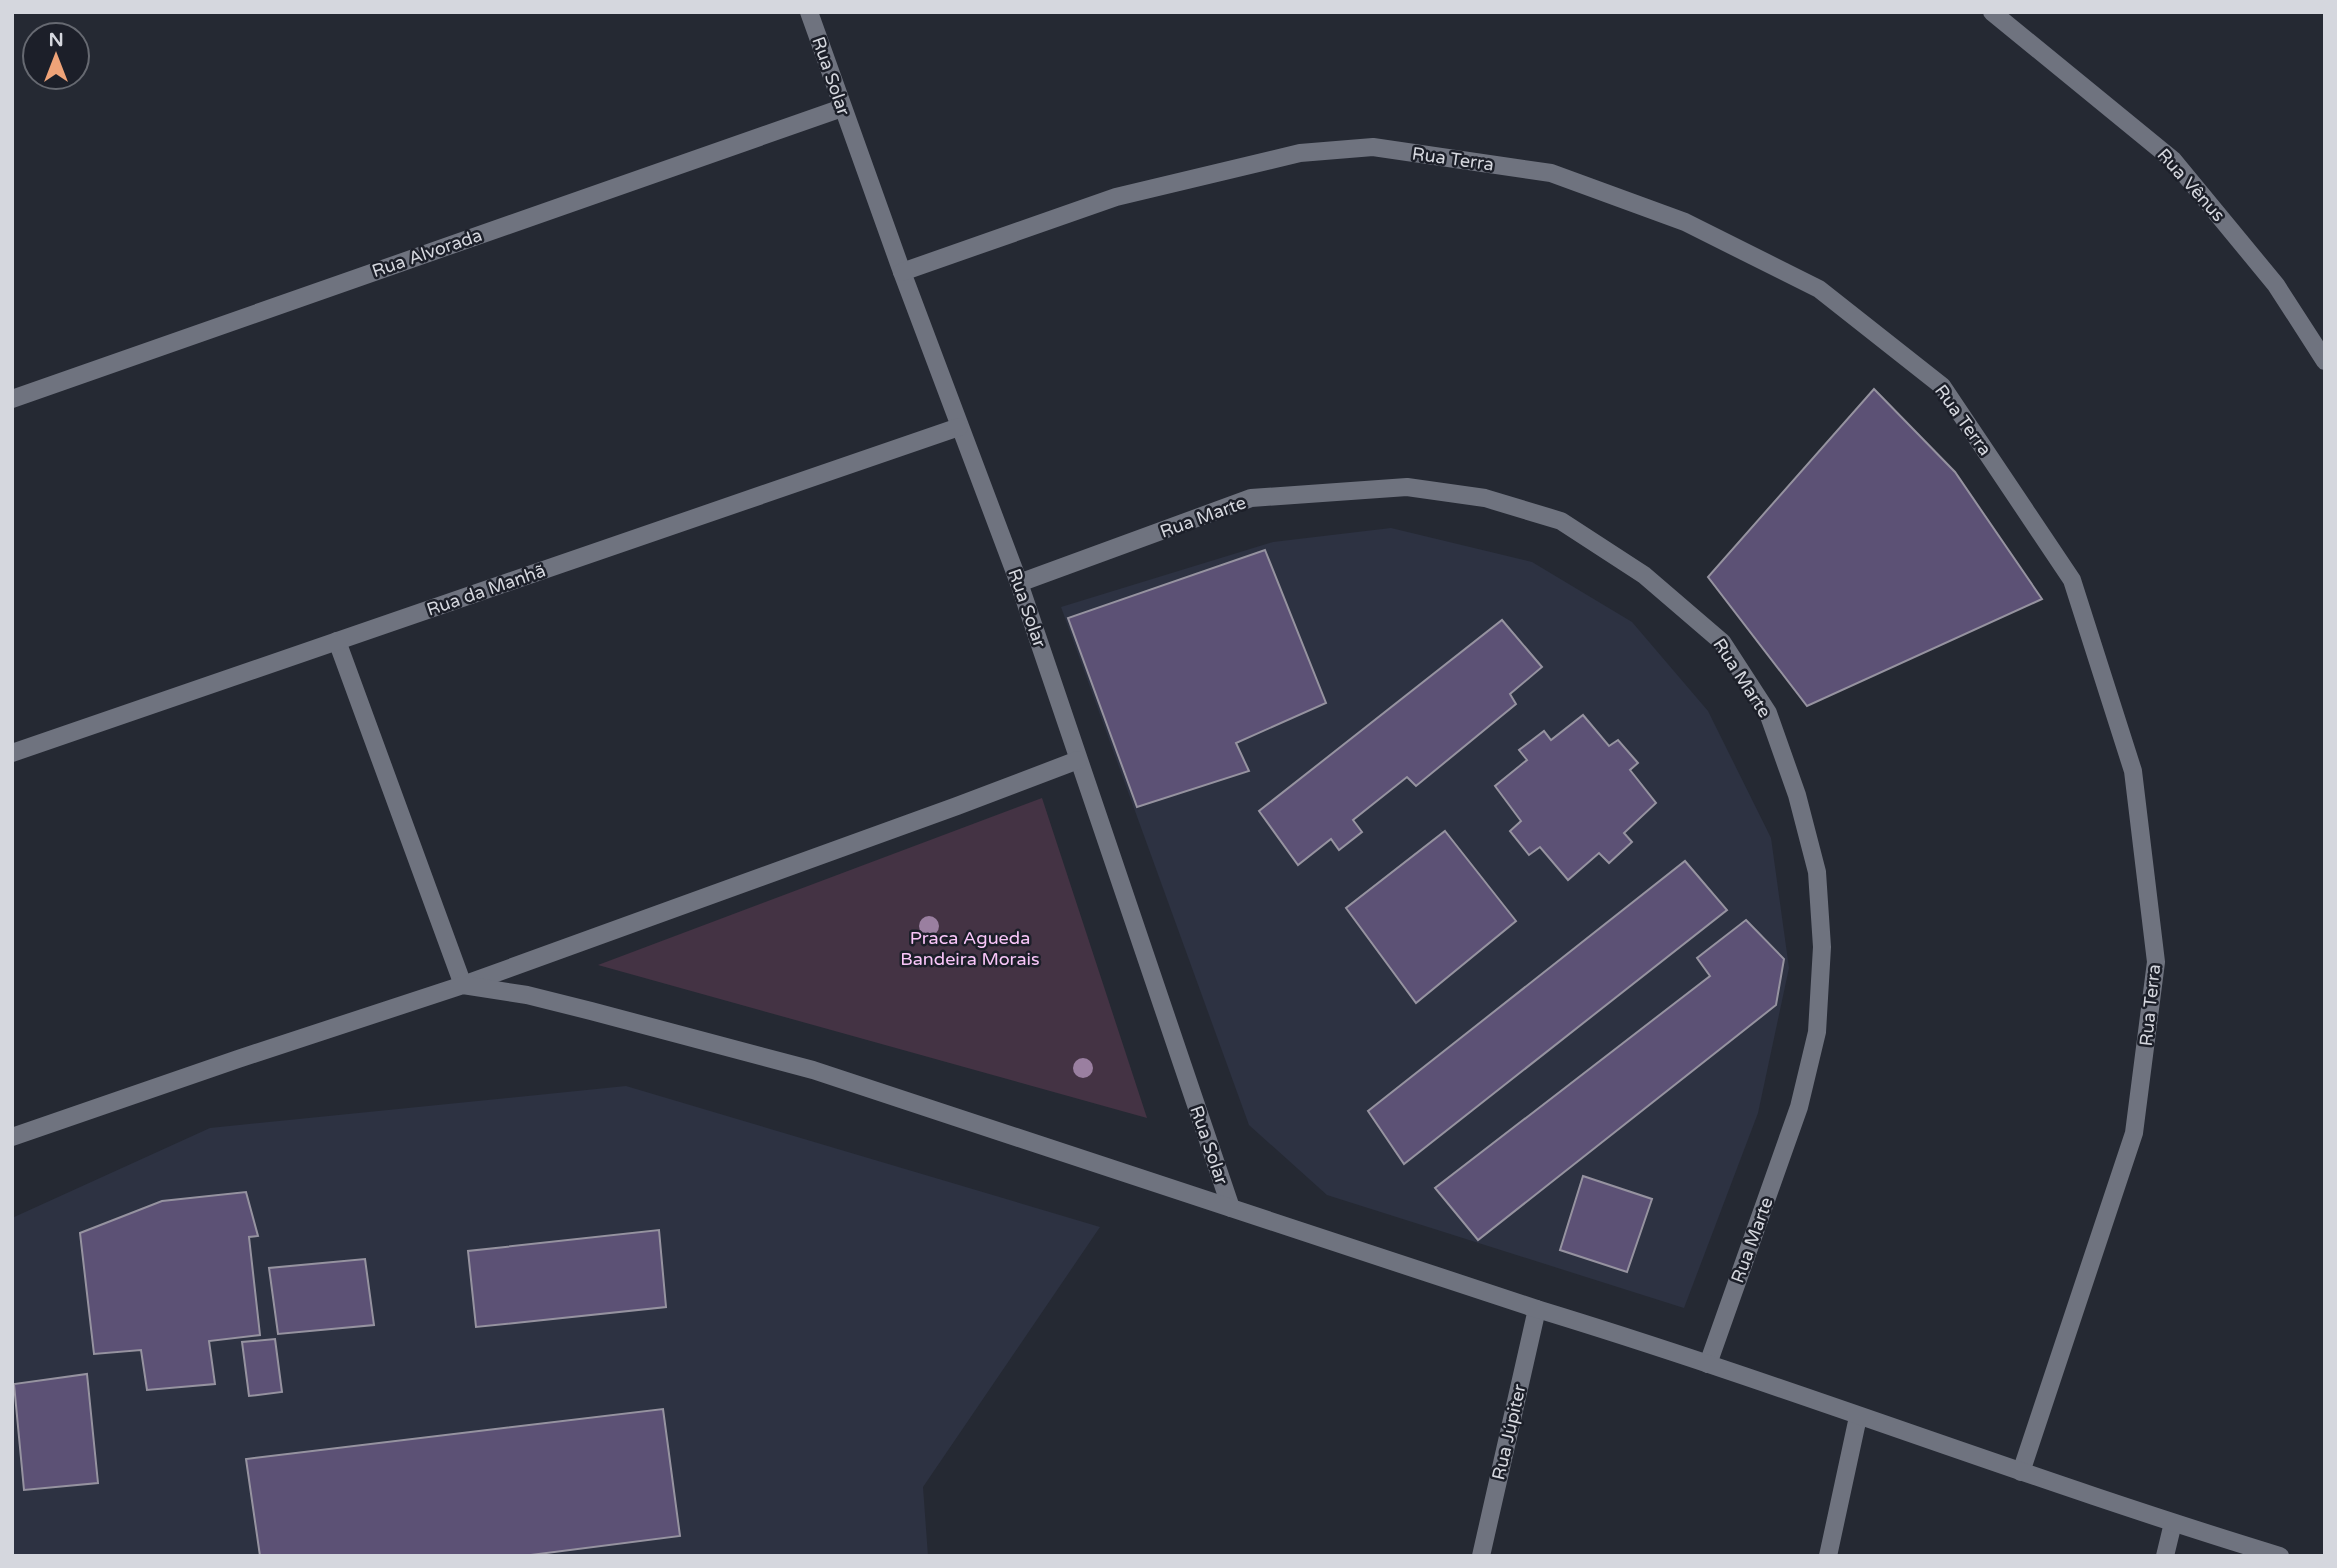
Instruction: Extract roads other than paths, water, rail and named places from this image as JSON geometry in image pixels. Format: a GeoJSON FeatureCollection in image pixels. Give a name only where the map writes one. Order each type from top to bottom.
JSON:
{"type":"FeatureCollection","features":[{"type":"Feature","properties":{"kind":"street","name":"Rua Solar"},"geometry":{"type":"LineString","coordinates":[[809,12],[959,427],[1019,583],[1231,1208]]}},
{"type":"Feature","properties":{"kind":"street","name":"Rua Vênus"},"geometry":{"type":"LineString","coordinates":[[1992,12],[2173,160],[2276,285],[2325,361]]}},
{"type":"Feature","properties":{"kind":"street","name":"Rua Alvorada"},"geometry":{"type":"LineString","coordinates":[[12,399],[842,108]]}},
{"type":"Feature","properties":{"kind":"street","name":"Rua Terra"},"geometry":{"type":"LineString","coordinates":[[902,272],[1116,197],[1300,153],[1374,147],[1551,173],[1685,222],[1819,289],[1942,386],[2073,580],[2133,771],[2156,961],[2134,1133],[2021,1472]]}},
{"type":"Feature","properties":{"kind":"street","name":"Rua da Manhã"},"geometry":{"type":"LineString","coordinates":[[12,753],[959,427]]}},
{"type":"Feature","properties":{"kind":"street","name":"Rua Marte"},"geometry":{"type":"LineString","coordinates":[[1019,583],[1251,498],[1406,487],[1485,498],[1561,521],[1644,575],[1722,642],[1768,713],[1797,795],[1817,872],[1822,947],[1817,1032],[1800,1107],[1707,1364]]}},
{"type":"Feature","properties":{"kind":"street"},"geometry":{"type":"LineString","coordinates":[[337,641],[463,985]]}},
{"type":"Feature","properties":{"kind":"street"},"geometry":{"type":"LineString","coordinates":[[12,1137],[463,985],[1077,760]]}},
{"type":"Feature","properties":{"kind":"street"},"geometry":{"type":"LineString","coordinates":[[463,985],[527,995],[591,1010],[813,1070],[1707,1364],[2173,1523],[2280,1556]]}},
{"type":"Feature","properties":{"kind":"street","name":"Rua Júpiter"},"geometry":{"type":"LineString","coordinates":[[1481,1556],[1537,1309]]}},
{"type":"Feature","properties":{"kind":"street"},"geometry":{"type":"LineString","coordinates":[[1828,1556],[1858,1417]]}},
{"type":"Feature","properties":{"kind":"street"},"geometry":{"type":"LineString","coordinates":[[2165,1556],[2173,1523]]}},
{"type":"Feature","properties":{"kind":"park label","name":"Praca Agueda Bandeira Morais"},"geometry":{"type":"Point","coordinates":[970,948]}}]}
